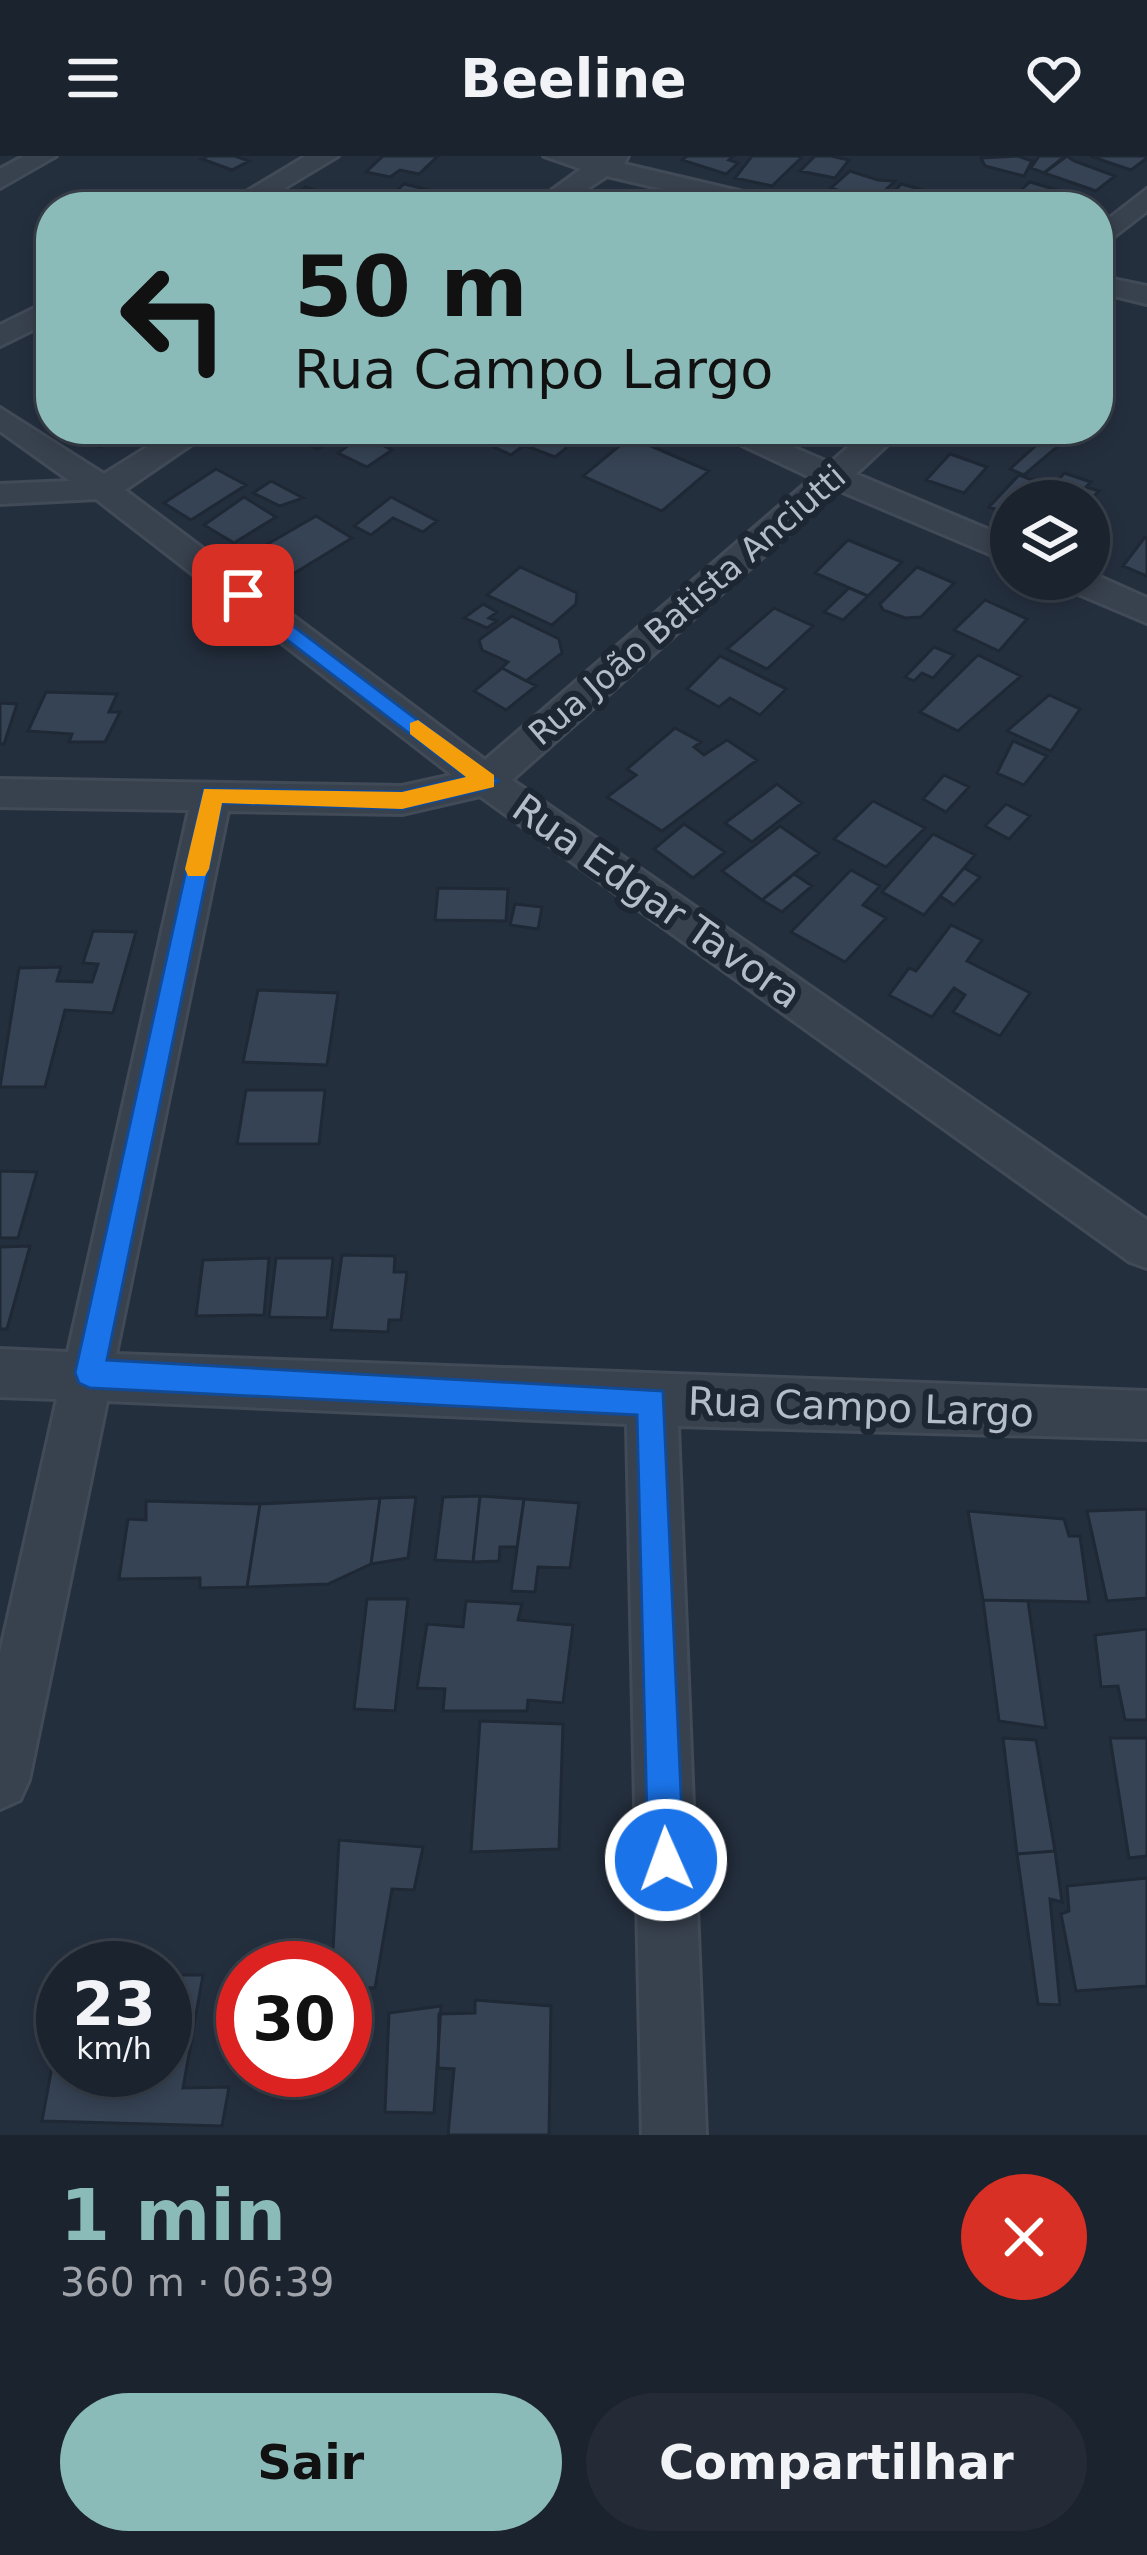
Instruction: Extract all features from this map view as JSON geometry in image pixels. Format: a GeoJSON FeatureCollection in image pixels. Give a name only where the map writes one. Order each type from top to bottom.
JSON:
{"type":"FeatureCollection","features":[{"type":"Feature","properties":{"kind":"street"},"geometry":{"type":"LineString","coordinates":[[0,180],[43,156]]}},
{"type":"Feature","properties":{"kind":"street"},"geometry":{"type":"LineString","coordinates":[[261,192],[325,156]]}},
{"type":"Feature","properties":{"kind":"street"},"geometry":{"type":"LineString","coordinates":[[557,156],[611,161],[720,192]]}},
{"type":"Feature","properties":{"kind":"street"},"geometry":{"type":"LineString","coordinates":[[564,192],[611,161]]}},
{"type":"Feature","properties":{"kind":"street"},"geometry":{"type":"LineString","coordinates":[[1113,228],[1147,197]]}},
{"type":"Feature","properties":{"kind":"street"},"geometry":{"type":"LineString","coordinates":[[1113,288],[1147,296]]}},
{"type":"Feature","properties":{"kind":"street"},"geometry":{"type":"LineString","coordinates":[[0,338],[36,318]]}},
{"type":"Feature","properties":{"kind":"street","name":"Rua Edgar Tavora"},"geometry":{"type":"LineString","coordinates":[[0,417],[36,442]]}},
{"type":"Feature","properties":{"kind":"street","name":"Rua Edgar Tavora"},"geometry":{"type":"LineString","coordinates":[[39,444],[486,781],[1147,1247]]}},
{"type":"Feature","properties":{"kind":"street"},"geometry":{"type":"LineString","coordinates":[[0,494],[104,489],[175,444]]}},
{"type":"Feature","properties":{"kind":"street"},"geometry":{"type":"LineString","coordinates":[[760,444],[990,543]]}},
{"type":"Feature","properties":{"kind":"street","name":"Rua João Batista Anciutti"},"geometry":{"type":"LineString","coordinates":[[486,781],[871,444]]}},
{"type":"Feature","properties":{"kind":"street"},"geometry":{"type":"LineString","coordinates":[[1110,595],[1147,611]]}},
{"type":"Feature","properties":{"kind":"street"},"geometry":{"type":"LineString","coordinates":[[0,793],[402,800],[486,781]]}},
{"type":"Feature","properties":{"kind":"street"},"geometry":{"type":"LineString","coordinates":[[0,1780],[212,795]]}},
{"type":"Feature","properties":{"kind":"street","name":"Rua Campo Largo"},"geometry":{"type":"LineString","coordinates":[[0,1372],[652,1401],[1147,1415]]}},
{"type":"Feature","properties":{"kind":"street"},"geometry":{"type":"LineString","coordinates":[[652,1401],[674,2135]]}},
{"type":"Feature","properties":{"kind":"building"},"geometry":{"type":"Polygon","coordinates":[[[383,156],[438,156],[419,174],[400,170],[390,177],[366,172],[383,156]]]}},
{"type":"Feature","properties":{"kind":"building"},"geometry":{"type":"Polygon","coordinates":[[[687,156],[734,156],[729,160],[738,163],[726,174],[682,160],[687,156]]]}},
{"type":"Feature","properties":{"kind":"building"},"geometry":{"type":"Polygon","coordinates":[[[752,156],[801,158],[772,186],[735,178],[752,156]]]}},
{"type":"Feature","properties":{"kind":"building"},"geometry":{"type":"Polygon","coordinates":[[[815,156],[849,160],[835,178],[800,171],[815,156]]]}},
{"type":"Feature","properties":{"kind":"building"},"geometry":{"type":"Polygon","coordinates":[[[1018,156],[1032,161],[1024,176],[985,166],[981,158],[1018,156]]]}},
{"type":"Feature","properties":{"kind":"building"},"geometry":{"type":"Polygon","coordinates":[[[1039,156],[1065,156],[1044,173],[1031,168],[1039,156]]]}},
{"type":"Feature","properties":{"kind":"building"},"geometry":{"type":"Polygon","coordinates":[[[1067,156],[1115,176],[1096,191],[1044,173],[1067,156]]]}},
{"type":"Feature","properties":{"kind":"building"},"geometry":{"type":"Polygon","coordinates":[[[1090,156],[1147,156],[1147,158],[1131,170],[1090,156]]]}},
{"type":"Feature","properties":{"kind":"building"},"geometry":{"type":"Polygon","coordinates":[[[202,159],[249,161],[232,170],[202,159]]]}},
{"type":"Feature","properties":{"kind":"building"},"geometry":{"type":"Polygon","coordinates":[[[850,171],[895,181],[883,192],[831,188],[850,171]]]}},
{"type":"Feature","properties":{"kind":"building"},"geometry":{"type":"Polygon","coordinates":[[[1030,182],[1057,190],[1055,192],[1019,192],[1030,182]]]}},
{"type":"Feature","properties":{"kind":"building"},"geometry":{"type":"Polygon","coordinates":[[[404,184],[438,192],[395,192],[404,184]]]}},
{"type":"Feature","properties":{"kind":"building"},"geometry":{"type":"Polygon","coordinates":[[[901,184],[931,192],[894,192],[901,184]]]}},
{"type":"Feature","properties":{"kind":"building"},"geometry":{"type":"Polygon","coordinates":[[[350,444],[380,444],[392,450],[367,467],[338,453],[350,444]]]}},
{"type":"Feature","properties":{"kind":"building"},"geometry":{"type":"Polygon","coordinates":[[[498,444],[571,444],[555,457],[524,445],[511,455],[494,447],[498,444]]]}},
{"type":"Feature","properties":{"kind":"building"},"geometry":{"type":"Polygon","coordinates":[[[622,444],[646,444],[709,471],[662,511],[583,476],[622,444]]]}},
{"type":"Feature","properties":{"kind":"building"},"geometry":{"type":"Polygon","coordinates":[[[1038,444],[1057,447],[1024,475],[1010,469],[1038,444]]]}},
{"type":"Feature","properties":{"kind":"building"},"geometry":{"type":"Polygon","coordinates":[[[950,454],[987,467],[964,493],[926,480],[950,454]]]}},
{"type":"Feature","properties":{"kind":"building"},"geometry":{"type":"Polygon","coordinates":[[[216,469],[246,485],[191,520],[164,503],[216,469]]]}},
{"type":"Feature","properties":{"kind":"building"},"geometry":{"type":"Polygon","coordinates":[[[1064,473],[1085,480],[1059,480],[1064,473]]]}},
{"type":"Feature","properties":{"kind":"building"},"geometry":{"type":"Polygon","coordinates":[[[271,481],[303,498],[280,506],[253,493],[271,481]]]}},
{"type":"Feature","properties":{"kind":"building"},"geometry":{"type":"Polygon","coordinates":[[[244,497],[276,517],[234,543],[204,525],[244,497]]]}},
{"type":"Feature","properties":{"kind":"building"},"geometry":{"type":"Polygon","coordinates":[[[391,497],[437,521],[423,532],[393,518],[371,535],[354,526],[391,497]]]}},
{"type":"Feature","properties":{"kind":"building"},"geometry":{"type":"Polygon","coordinates":[[[316,516],[352,538],[293,574],[259,549],[316,516]]]}},
{"type":"Feature","properties":{"kind":"building"},"geometry":{"type":"Polygon","coordinates":[[[1147,538],[1147,576],[1123,566],[1147,538]]]}},
{"type":"Feature","properties":{"kind":"building"},"geometry":{"type":"Polygon","coordinates":[[[848,540],[902,562],[868,596],[815,573],[848,540]]]}},
{"type":"Feature","properties":{"kind":"building"},"geometry":{"type":"Polygon","coordinates":[[[520,567],[577,593],[576,604],[552,625],[487,595],[520,567]]]}},
{"type":"Feature","properties":{"kind":"building"},"geometry":{"type":"Polygon","coordinates":[[[917,567],[954,583],[921,617],[905,618],[883,610],[880,604],[917,567]]]}},
{"type":"Feature","properties":{"kind":"building"},"geometry":{"type":"Polygon","coordinates":[[[849,588],[868,596],[843,620],[824,612],[849,588]]]}},
{"type":"Feature","properties":{"kind":"building"},"geometry":{"type":"Polygon","coordinates":[[[985,600],[1027,619],[999,651],[954,630],[985,600]]]}},
{"type":"Feature","properties":{"kind":"building"},"geometry":{"type":"Polygon","coordinates":[[[483,604],[497,612],[489,618],[497,621],[487,628],[464,618],[483,604]]]}},
{"type":"Feature","properties":{"kind":"building"},"geometry":{"type":"Polygon","coordinates":[[[774,608],[813,626],[767,669],[727,649],[774,608]]]}},
{"type":"Feature","properties":{"kind":"building"},"geometry":{"type":"Polygon","coordinates":[[[512,616],[559,639],[562,653],[526,681],[502,668],[508,662],[482,650],[479,640],[512,616]]]}},
{"type":"Feature","properties":{"kind":"building"},"geometry":{"type":"Polygon","coordinates":[[[934,647],[954,655],[933,678],[922,673],[914,681],[905,677],[934,647]]]}},
{"type":"Feature","properties":{"kind":"building"},"geometry":{"type":"Polygon","coordinates":[[[978,655],[1021,676],[958,731],[920,712],[978,655]]]}},
{"type":"Feature","properties":{"kind":"building"},"geometry":{"type":"Polygon","coordinates":[[[720,656],[786,689],[760,715],[730,698],[719,707],[687,689],[720,656]]]}},
{"type":"Feature","properties":{"kind":"building"},"geometry":{"type":"Polygon","coordinates":[[[502,668],[536,686],[506,710],[474,691],[502,668]]]}},
{"type":"Feature","properties":{"kind":"building"},"geometry":{"type":"Polygon","coordinates":[[[46,692],[117,694],[109,712],[120,712],[105,742],[69,742],[72,734],[28,731],[46,692]]]}},
{"type":"Feature","properties":{"kind":"building"},"geometry":{"type":"Polygon","coordinates":[[[1049,695],[1080,709],[1051,751],[1007,731],[1049,695]]]}},
{"type":"Feature","properties":{"kind":"building"},"geometry":{"type":"Polygon","coordinates":[[[0,703],[17,704],[4,744],[0,744],[0,703]]]}},
{"type":"Feature","properties":{"kind":"building"},"geometry":{"type":"Polygon","coordinates":[[[675,728],[701,742],[694,747],[704,755],[727,740],[757,760],[662,831],[607,797],[636,775],[627,769],[675,728]]]}},
{"type":"Feature","properties":{"kind":"building"},"geometry":{"type":"Polygon","coordinates":[[[1013,741],[1047,756],[1024,785],[997,773],[1013,741]]]}},
{"type":"Feature","properties":{"kind":"building"},"geometry":{"type":"Polygon","coordinates":[[[944,775],[969,787],[946,812],[923,799],[944,775]]]}},
{"type":"Feature","properties":{"kind":"building"},"geometry":{"type":"Polygon","coordinates":[[[777,784],[802,803],[752,842],[725,823],[777,784]]]}},
{"type":"Feature","properties":{"kind":"building"},"geometry":{"type":"Polygon","coordinates":[[[873,801],[925,828],[886,867],[834,839],[873,801]]]}},
{"type":"Feature","properties":{"kind":"building"},"geometry":{"type":"Polygon","coordinates":[[[1006,804],[1030,816],[1009,839],[985,826],[1006,804]]]}},
{"type":"Feature","properties":{"kind":"building"},"geometry":{"type":"Polygon","coordinates":[[[684,824],[725,852],[693,878],[654,849],[684,824]]]}},
{"type":"Feature","properties":{"kind":"building"},"geometry":{"type":"Polygon","coordinates":[[[780,826],[819,853],[762,900],[722,871],[780,826]]]}},
{"type":"Feature","properties":{"kind":"building"},"geometry":{"type":"Polygon","coordinates":[[[933,834],[975,855],[924,915],[882,892],[933,834]]]}},
{"type":"Feature","properties":{"kind":"building"},"geometry":{"type":"Polygon","coordinates":[[[964,868],[980,877],[954,905],[940,896],[964,868]]]}},
{"type":"Feature","properties":{"kind":"building"},"geometry":{"type":"Polygon","coordinates":[[[851,870],[880,886],[863,905],[886,918],[845,962],[791,932],[851,870]]]}},
{"type":"Feature","properties":{"kind":"building"},"geometry":{"type":"Polygon","coordinates":[[[794,874],[812,886],[782,912],[762,900],[794,874]]]}},
{"type":"Feature","properties":{"kind":"building"},"geometry":{"type":"Polygon","coordinates":[[[438,888],[508,889],[506,921],[435,920],[438,888]]]}},
{"type":"Feature","properties":{"kind":"building"},"geometry":{"type":"Polygon","coordinates":[[[515,904],[542,907],[538,929],[510,925],[515,904]]]}},
{"type":"Feature","properties":{"kind":"building"},"geometry":{"type":"Polygon","coordinates":[[[951,925],[982,940],[967,961],[1030,993],[1000,1036],[953,1012],[965,995],[954,988],[932,1017],[889,995],[909,968],[916,971],[951,925]]]}},
{"type":"Feature","properties":{"kind":"building"},"geometry":{"type":"Polygon","coordinates":[[[93,931],[136,932],[113,1013],[65,1010],[45,1087],[0,1087],[19,968],[61,967],[57,981],[92,982],[98,964],[83,963],[93,931]]]}},
{"type":"Feature","properties":{"kind":"building"},"geometry":{"type":"Polygon","coordinates":[[[258,990],[338,993],[327,1065],[243,1062],[258,990]]]}},
{"type":"Feature","properties":{"kind":"building"},"geometry":{"type":"Polygon","coordinates":[[[246,1090],[325,1090],[319,1144],[237,1144],[246,1090]]]}},
{"type":"Feature","properties":{"kind":"building"},"geometry":{"type":"Polygon","coordinates":[[[0,1171],[37,1172],[18,1238],[0,1238],[0,1171]]]}},
{"type":"Feature","properties":{"kind":"building"},"geometry":{"type":"Polygon","coordinates":[[[30,1246],[7,1329],[0,1329],[0,1247],[30,1246]]]}},
{"type":"Feature","properties":{"kind":"building"},"geometry":{"type":"Polygon","coordinates":[[[342,1255],[395,1256],[394,1272],[407,1272],[401,1320],[389,1320],[388,1332],[331,1330],[342,1255]]]}},
{"type":"Feature","properties":{"kind":"building"},"geometry":{"type":"Polygon","coordinates":[[[269,1258],[264,1315],[196,1316],[203,1260],[269,1258]]]}},
{"type":"Feature","properties":{"kind":"building"},"geometry":{"type":"Polygon","coordinates":[[[276,1258],[333,1258],[327,1318],[269,1317],[276,1258]]]}},
{"type":"Feature","properties":{"kind":"building"},"geometry":{"type":"Polygon","coordinates":[[[480,1496],[524,1499],[517,1547],[500,1547],[499,1561],[473,1562],[480,1496]]]}},
{"type":"Feature","properties":{"kind":"building"},"geometry":{"type":"Polygon","coordinates":[[[480,1496],[473,1562],[435,1560],[443,1497],[480,1496]]]}},
{"type":"Feature","properties":{"kind":"building"},"geometry":{"type":"Polygon","coordinates":[[[416,1497],[408,1558],[371,1564],[380,1498],[416,1497]]]}},
{"type":"Feature","properties":{"kind":"building"},"geometry":{"type":"Polygon","coordinates":[[[380,1498],[371,1564],[328,1584],[247,1587],[260,1504],[380,1498]]]}},
{"type":"Feature","properties":{"kind":"building"},"geometry":{"type":"Polygon","coordinates":[[[524,1499],[579,1503],[570,1568],[538,1567],[535,1592],[511,1591],[524,1499]]]}},
{"type":"Feature","properties":{"kind":"building"},"geometry":{"type":"Polygon","coordinates":[[[146,1501],[260,1504],[247,1587],[200,1588],[200,1578],[119,1579],[128,1519],[146,1520],[146,1501]]]}},
{"type":"Feature","properties":{"kind":"building"},"geometry":{"type":"Polygon","coordinates":[[[1147,1509],[1147,1598],[1107,1601],[1087,1511],[1147,1509]]]}},
{"type":"Feature","properties":{"kind":"building"},"geometry":{"type":"Polygon","coordinates":[[[968,1511],[1064,1519],[1069,1536],[1080,1536],[1089,1602],[983,1600],[968,1511]]]}},
{"type":"Feature","properties":{"kind":"building"},"geometry":{"type":"Polygon","coordinates":[[[367,1599],[408,1599],[395,1711],[354,1709],[367,1599]]]}},
{"type":"Feature","properties":{"kind":"building"},"geometry":{"type":"Polygon","coordinates":[[[983,1600],[1028,1601],[1046,1728],[999,1721],[983,1600]]]}},
{"type":"Feature","properties":{"kind":"building"},"geometry":{"type":"Polygon","coordinates":[[[466,1601],[522,1604],[518,1620],[573,1625],[563,1703],[528,1700],[527,1711],[443,1711],[445,1689],[417,1688],[427,1624],[463,1627],[466,1601]]]}},
{"type":"Feature","properties":{"kind":"building"},"geometry":{"type":"Polygon","coordinates":[[[1147,1629],[1147,1720],[1125,1720],[1118,1686],[1101,1687],[1095,1635],[1147,1629]]]}},
{"type":"Feature","properties":{"kind":"building"},"geometry":{"type":"Polygon","coordinates":[[[480,1721],[563,1724],[559,1849],[471,1852],[480,1721]]]}},
{"type":"Feature","properties":{"kind":"building"},"geometry":{"type":"Polygon","coordinates":[[[1003,1738],[1036,1740],[1055,1851],[1017,1854],[1003,1738]]]}},
{"type":"Feature","properties":{"kind":"building"},"geometry":{"type":"Polygon","coordinates":[[[1110,1738],[1147,1738],[1147,1856],[1129,1858],[1110,1738]]]}},
{"type":"Feature","properties":{"kind":"building"},"geometry":{"type":"Polygon","coordinates":[[[339,1840],[423,1847],[414,1890],[392,1889],[375,1988],[372,1941],[333,1941],[339,1840]]]}},
{"type":"Feature","properties":{"kind":"building"},"geometry":{"type":"Polygon","coordinates":[[[1055,1851],[1062,1902],[1050,1899],[1060,2005],[1038,2004],[1017,1854],[1055,1851]]]}},
{"type":"Feature","properties":{"kind":"building"},"geometry":{"type":"Polygon","coordinates":[[[1147,1878],[1147,1986],[1076,1991],[1061,1914],[1069,1911],[1067,1886],[1147,1878]]]}},
{"type":"Feature","properties":{"kind":"building"},"geometry":{"type":"Polygon","coordinates":[[[192,1975],[203,1975],[192,2037],[192,1975]]]}},
{"type":"Feature","properties":{"kind":"building"},"geometry":{"type":"Polygon","coordinates":[[[475,2000],[551,2006],[549,2135],[448,2135],[454,2069],[438,2068],[439,2014],[475,2013],[475,2000]]]}},
{"type":"Feature","properties":{"kind":"building"},"geometry":{"type":"Polygon","coordinates":[[[441,2006],[434,2113],[385,2112],[389,2013],[441,2006]]]}},
{"type":"Feature","properties":{"kind":"building"},"geometry":{"type":"Polygon","coordinates":[[[216,2087],[216,2097],[227,2097],[222,2126],[42,2121],[46,2097],[192,2097],[192,2088],[216,2087]]]}},
{"type":"Feature","properties":{"kind":"slow traffic"},"geometry":{"type":"LineString","coordinates":[[197,869],[212,795],[402,800],[486,781],[418,728]]}},
{"type":"Feature","properties":{"kind":"route"},"geometry":{"type":"LineString","coordinates":[[243,595],[486,781],[402,800],[212,795],[90,1373],[652,1401],[666,1860]]}}]}
